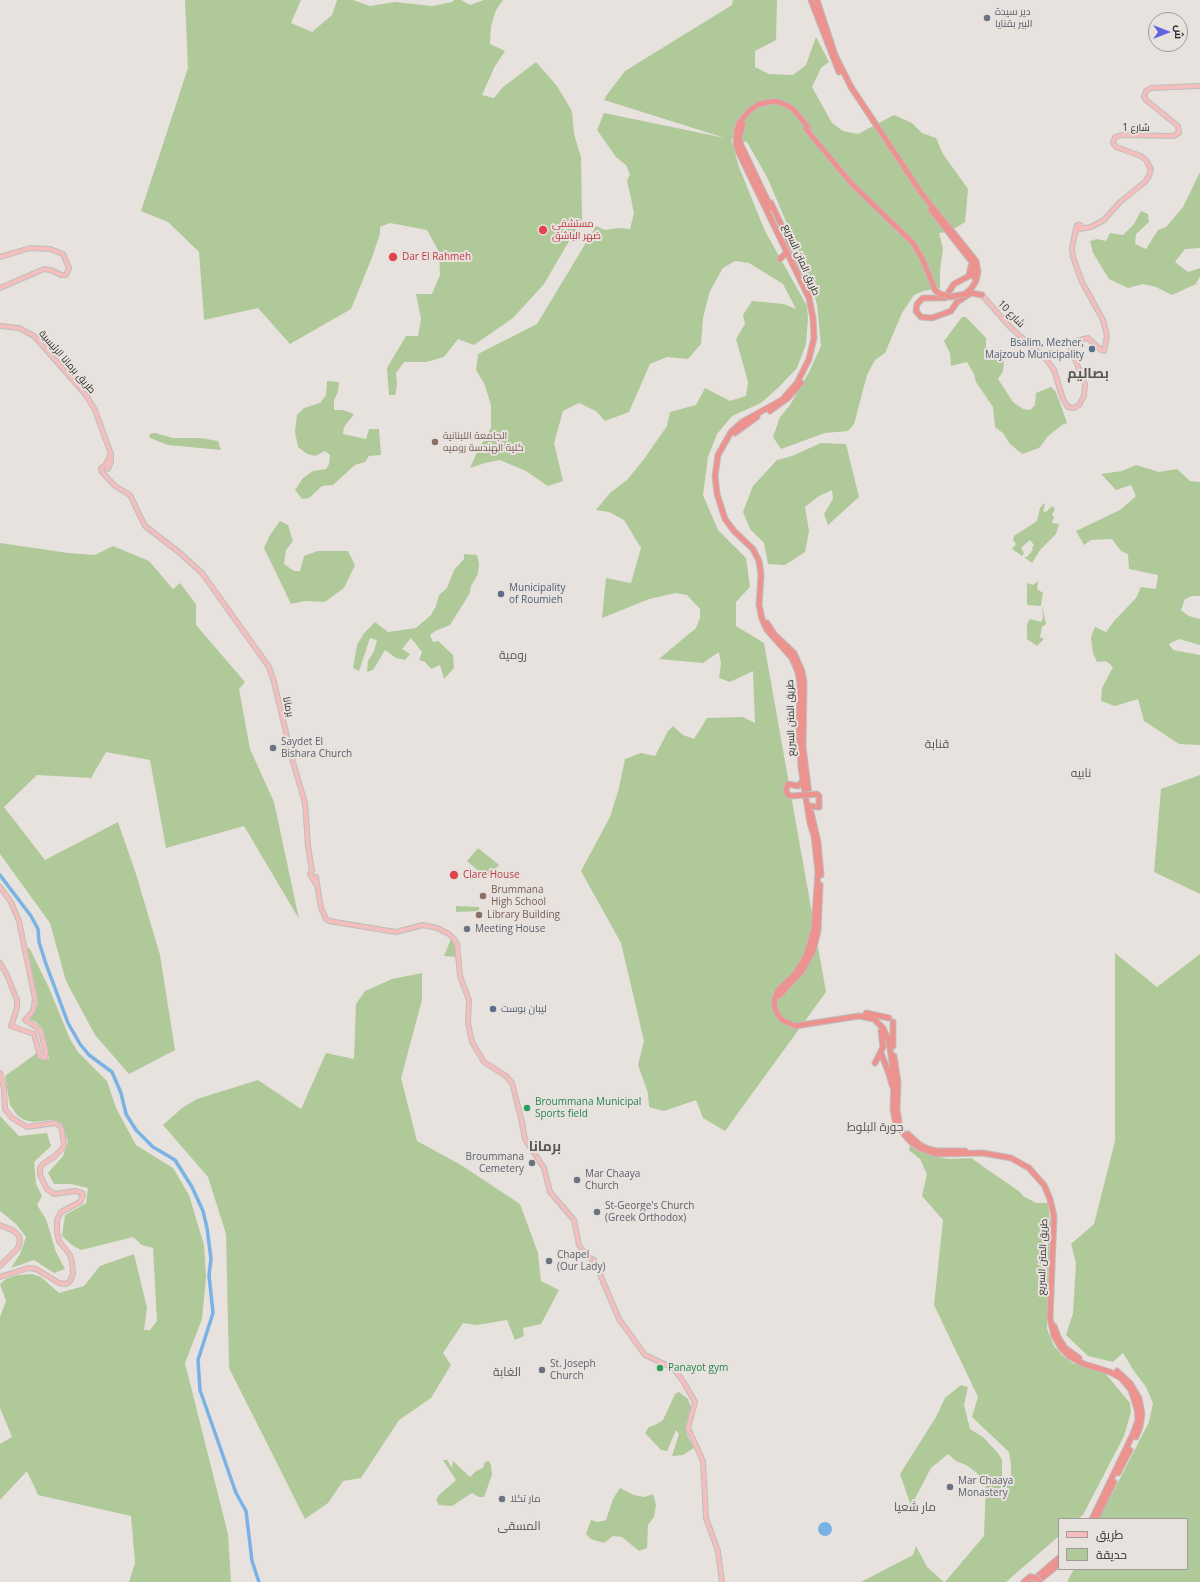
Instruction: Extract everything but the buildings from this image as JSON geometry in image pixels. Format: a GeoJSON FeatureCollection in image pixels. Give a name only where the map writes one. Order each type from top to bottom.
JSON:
{"type":"FeatureCollection","features":[{"type":"Feature","properties":{"kind":"highway"},"geometry":{"type":"LineString","coordinates":[[811,0],[832,56],[853,96],[920,196],[969,258],[974,268],[974,276],[966,293]]}},
{"type":"Feature","properties":{"kind":"highway"},"geometry":{"type":"LineString","coordinates":[[817,0],[835,55],[851,87],[922,194],[972,256],[978,269],[976,281],[977,289],[982,296]]}},
{"type":"Feature","properties":{"kind":"highway","name":"طريق المتن السريع"},"geometry":{"type":"LineString","coordinates":[[807,128],[798,113],[784,104],[770,102],[753,107],[745,114],[739,123],[736,137],[738,151],[789,254],[810,302],[814,318],[814,338],[806,368],[797,383],[782,400],[742,422],[731,432],[718,455],[715,476],[717,494],[726,519],[734,531],[753,549],[759,561],[762,575],[759,605],[762,619],[767,630],[792,658],[798,672],[800,688],[800,756],[810,823],[814,836],[818,872],[813,936],[802,963],[776,994],[775,1009],[784,1022],[795,1026],[859,1016],[869,1017],[876,1021],[883,1028],[889,1042],[894,1077],[894,1115],[902,1131],[908,1138],[919,1148],[936,1154],[983,1153],[1011,1158],[1029,1168],[1047,1191],[1054,1216],[1050,1318],[1054,1336],[1061,1348],[1070,1357],[1084,1364],[1110,1372],[1121,1378],[1132,1390],[1138,1409],[1138,1420],[1134,1434],[1092,1518]]}},
{"type":"Feature","properties":{"kind":"highway","name":"طريق المتن السريع"},"geometry":{"type":"LineString","coordinates":[[902,1131],[897,1116],[898,1082],[893,1046],[891,1037],[885,1025],[875,1016],[866,1013],[794,1022],[784,1018],[779,1009],[778,1000],[780,993],[805,966],[813,951],[817,938],[821,868],[817,835],[811,809],[803,747],[804,682],[802,671],[794,653],[774,634],[765,618],[762,602],[764,576],[762,560],[756,548],[738,532],[727,516],[720,496],[718,475],[722,452],[731,438],[748,422],[778,406],[795,391],[808,371],[815,351],[817,330],[815,308],[811,295],[744,153],[739,138],[742,125],[751,113],[766,105],[782,106],[792,112],[853,180],[920,247],[936,285],[940,290],[953,295],[966,293],[982,296]]}},
{"type":"Feature","properties":{"kind":"highway"},"geometry":{"type":"LineString","coordinates":[[748,171],[754,188],[785,254],[810,302]]}},
{"type":"Feature","properties":{"kind":"highway"},"geometry":{"type":"LineString","coordinates":[[780,259],[785,254]]}},
{"type":"Feature","properties":{"kind":"highway"},"geometry":{"type":"LineString","coordinates":[[948,293],[954,284],[969,276],[971,269],[969,258]]}},
{"type":"Feature","properties":{"kind":"highway"},"geometry":{"type":"LineString","coordinates":[[945,298],[923,298],[916,304],[916,311],[921,317],[932,318],[951,311],[976,281]]}},
{"type":"Feature","properties":{"kind":"highway"},"geometry":{"type":"LineString","coordinates":[[803,781],[798,786],[788,784],[786,790],[788,795],[817,794],[818,808],[811,809]]}},
{"type":"Feature","properties":{"kind":"highway"},"geometry":{"type":"LineString","coordinates":[[804,795],[805,814],[810,823]]}},
{"type":"Feature","properties":{"kind":"highway"},"geometry":{"type":"LineString","coordinates":[[866,1013],[889,1018]]}},
{"type":"Feature","properties":{"kind":"highway"},"geometry":{"type":"LineString","coordinates":[[875,1063],[880,1054],[884,1040],[876,1021]]}},
{"type":"Feature","properties":{"kind":"highway"},"geometry":{"type":"LineString","coordinates":[[893,1022],[893,1046]]}},
{"type":"Feature","properties":{"kind":"highway"},"geometry":{"type":"LineString","coordinates":[[880,1054],[889,1074],[894,1094]]}},
{"type":"Feature","properties":{"kind":"highway","name":"طريق المتن السريع"},"geometry":{"type":"LineString","coordinates":[[908,1138],[920,1145],[937,1151],[987,1150],[1015,1156],[1035,1170],[1050,1190],[1057,1215],[1054,1321],[1058,1338],[1065,1348],[1077,1358],[1110,1368],[1123,1375],[1137,1393],[1141,1408],[1141,1423],[1136,1436],[1096,1518]]}},
{"type":"Feature","properties":{"kind":"highway"},"geometry":{"type":"LineString","coordinates":[[1030,1580],[1058,1559]]}},
{"type":"Feature","properties":{"kind":"highway"},"geometry":{"type":"LineString","coordinates":[[1024,1582],[1036,1578],[1038,1582],[1058,1565]]}},
{"type":"Feature","properties":{"kind":"main road","name":"شارع 1"},"geometry":{"type":"LineString","coordinates":[[1104,351],[1107,336],[1105,323],[1085,285],[1074,251],[1079,228],[1093,226],[1106,218],[1120,202],[1144,182],[1150,173],[1150,166],[1144,158],[1115,146],[1115,137],[1121,135],[1173,136],[1180,132],[1178,126],[1146,100],[1144,97],[1146,91],[1151,88],[1200,86]]}},
{"type":"Feature","properties":{"kind":"main road"},"geometry":{"type":"LineString","coordinates":[[0,257],[30,248],[50,249],[63,254],[69,268],[66,275],[61,275],[52,270],[44,269],[0,288]]}},
{"type":"Feature","properties":{"kind":"main road","name":"شارع 10"},"geometry":{"type":"LineString","coordinates":[[982,296],[1010,327],[1046,359],[1054,370],[1063,399],[1068,407],[1074,408],[1079,405],[1085,390],[1084,380],[1071,349],[1072,345],[1076,341],[1088,338],[1104,351]]}},
{"type":"Feature","properties":{"kind":"main road","name":"طريق برمانا الرئيسية"},"geometry":{"type":"LineString","coordinates":[[0,326],[23,329],[34,336],[93,406],[111,454],[111,461],[106,470],[110,480],[115,486],[132,498],[145,526],[180,554],[205,578]]}},
{"type":"Feature","properties":{"kind":"main road","name":"برمانا"},"geometry":{"type":"LineString","coordinates":[[205,578],[262,656],[273,677],[286,737],[305,803],[310,858],[314,871],[310,873],[314,877],[326,919],[329,921],[396,932],[423,925],[437,928],[452,936],[457,944],[460,976],[469,1000],[468,1023],[472,1042],[484,1062],[510,1080],[515,1091],[522,1124],[522,1132],[526,1141],[543,1166],[548,1188],[553,1198],[574,1220],[580,1248],[586,1256],[594,1260],[619,1319],[648,1357],[669,1365],[676,1372],[695,1402],[688,1428],[703,1461],[706,1518],[718,1551],[722,1582]]}},
{"type":"Feature","properties":{"kind":"main road"},"geometry":{"type":"LineString","coordinates":[[0,887],[8,896],[19,921],[35,999],[33,1011],[26,1020],[40,1032],[46,1052],[45,1058],[40,1056],[34,1034],[11,1026],[17,1008],[17,1000],[7,975],[0,963]]}},
{"type":"Feature","properties":{"kind":"main road"},"geometry":{"type":"LineString","coordinates":[[0,1073],[4,1088],[5,1109],[12,1118],[27,1127],[37,1127],[51,1123],[55,1123],[60,1126],[64,1146],[58,1154],[43,1164],[40,1168],[40,1175],[47,1189],[54,1194],[75,1191],[82,1193],[83,1195],[78,1203],[60,1212],[57,1220],[59,1241],[70,1255],[72,1262],[73,1274],[70,1281],[66,1284],[59,1283],[36,1269],[28,1268],[0,1277]]}},
{"type":"Feature","properties":{"kind":"main road"},"geometry":{"type":"LineString","coordinates":[[0,1225],[16,1233],[20,1244],[16,1252],[0,1266]]}},
{"type":"Feature","properties":{"kind":"green space"},"geometry":{"type":"Polygon","coordinates":[[[185,0],[301,0],[291,23],[312,32],[332,15],[337,0],[353,0],[370,6],[395,2],[432,6],[452,2],[454,0],[461,0],[470,5],[484,0],[503,0],[496,10],[491,26],[490,44],[505,51],[495,66],[482,95],[494,98],[503,87],[536,62],[557,86],[572,111],[574,134],[581,157],[582,219],[544,284],[513,318],[474,345],[458,339],[444,357],[426,362],[404,362],[396,373],[397,386],[395,395],[389,395],[387,368],[406,336],[418,336],[421,319],[416,294],[432,294],[440,275],[439,252],[427,230],[390,223],[380,227],[380,234],[371,260],[351,309],[290,344],[258,308],[204,320],[199,252],[168,222],[141,211],[188,68],[185,0]]]}},
{"type":"Feature","properties":{"kind":"green space"},"geometry":{"type":"Polygon","coordinates":[[[733,0],[777,0],[776,40],[755,51],[755,67],[769,74],[793,75],[806,65],[816,37],[829,62],[821,68],[812,87],[832,123],[843,131],[858,134],[894,115],[912,123],[922,133],[936,138],[943,154],[968,189],[965,222],[949,232],[939,233],[943,249],[940,270],[940,288],[924,291],[914,295],[902,313],[885,353],[875,360],[867,375],[854,424],[848,431],[825,433],[781,449],[773,437],[780,417],[790,405],[809,372],[821,346],[817,304],[797,247],[767,177],[747,142],[731,139],[739,167],[765,231],[807,306],[808,318],[806,344],[797,368],[779,387],[761,403],[732,416],[717,434],[708,457],[703,495],[718,530],[746,558],[750,587],[736,602],[736,626],[764,643],[826,992],[725,1131],[703,1118],[696,1100],[664,1111],[649,1107],[648,1093],[638,1065],[644,1041],[621,943],[581,871],[610,817],[619,788],[625,759],[641,753],[655,756],[668,731],[673,726],[683,735],[694,739],[707,718],[743,717],[755,723],[753,671],[730,682],[719,678],[721,663],[719,652],[703,663],[659,659],[696,628],[700,618],[700,609],[687,595],[676,593],[649,599],[602,618],[606,578],[631,583],[641,548],[624,520],[609,512],[596,510],[610,493],[627,480],[644,459],[667,426],[670,412],[696,405],[705,388],[730,401],[746,396],[748,382],[736,339],[745,324],[743,315],[752,301],[784,304],[796,309],[783,284],[749,263],[735,261],[723,268],[710,291],[703,318],[701,344],[688,359],[667,357],[650,364],[629,412],[605,421],[596,411],[579,403],[563,411],[554,443],[563,481],[548,486],[526,471],[500,460],[470,468],[477,452],[491,428],[491,405],[484,383],[476,370],[478,354],[537,324],[596,226],[605,230],[618,228],[630,229],[634,213],[627,180],[630,175],[626,165],[616,157],[597,130],[604,113],[725,138],[604,100],[606,96],[625,71],[732,5],[733,0]]]}},
{"type":"Feature","properties":{"kind":"green space"},"geometry":{"type":"Polygon","coordinates":[[[1200,172],[1200,248],[1185,249],[1175,262],[1188,272],[1200,268],[1200,276],[1196,284],[1172,295],[1156,287],[1143,284],[1128,288],[1109,279],[1093,253],[1090,241],[1097,239],[1106,241],[1110,233],[1123,235],[1134,224],[1141,211],[1148,214],[1149,222],[1136,234],[1135,244],[1146,249],[1158,230],[1166,227],[1183,207],[1200,172]]]}},
{"type":"Feature","properties":{"kind":"green space"},"geometry":{"type":"Polygon","coordinates":[[[962,317],[966,317],[986,338],[986,358],[990,360],[996,358],[1004,361],[1003,371],[998,379],[1013,402],[1023,409],[1030,410],[1035,405],[1036,393],[1051,387],[1056,392],[1067,423],[1048,436],[1039,448],[1022,454],[1010,444],[1003,433],[995,427],[993,407],[976,382],[974,374],[967,362],[951,366],[950,353],[944,341],[962,317]]]}},
{"type":"Feature","properties":{"kind":"green space"},"geometry":{"type":"Polygon","coordinates":[[[327,381],[339,382],[338,392],[334,400],[334,410],[343,410],[354,414],[344,427],[343,434],[366,439],[369,429],[379,429],[381,455],[369,456],[365,462],[355,465],[333,485],[322,486],[309,498],[302,499],[295,490],[303,478],[313,471],[326,469],[329,464],[330,455],[325,451],[315,456],[307,454],[298,447],[295,432],[297,415],[304,408],[320,403],[326,395],[327,381]]]}},
{"type":"Feature","properties":{"kind":"green space"},"geometry":{"type":"Polygon","coordinates":[[[155,433],[173,438],[200,438],[218,441],[221,450],[168,445],[150,438],[149,434],[155,433]]]}},
{"type":"Feature","properties":{"kind":"green space"},"geometry":{"type":"Polygon","coordinates":[[[821,443],[846,444],[859,497],[828,525],[824,514],[833,499],[832,490],[819,496],[805,507],[809,531],[805,552],[785,565],[768,564],[764,543],[750,529],[743,512],[753,486],[777,460],[792,456],[821,443]]]}},
{"type":"Feature","properties":{"kind":"green space"},"geometry":{"type":"Polygon","coordinates":[[[1136,465],[1159,472],[1177,469],[1190,481],[1200,482],[1200,596],[1192,596],[1185,599],[1181,610],[1189,616],[1200,619],[1200,645],[1179,639],[1169,644],[1173,650],[1200,655],[1200,745],[1179,744],[1144,721],[1138,699],[1115,706],[1101,701],[1102,688],[1113,667],[1106,661],[1097,662],[1093,653],[1091,639],[1095,627],[1106,632],[1114,621],[1136,598],[1141,587],[1156,589],[1158,575],[1129,569],[1128,554],[1121,551],[1112,539],[1091,540],[1084,545],[1076,531],[1120,510],[1136,496],[1131,485],[1116,490],[1101,474],[1122,471],[1136,465]]]}},
{"type":"Feature","properties":{"kind":"green space"},"geometry":{"type":"Polygon","coordinates":[[[1044,503],[1045,505],[1043,511],[1046,512],[1052,506],[1055,509],[1052,515],[1054,517],[1052,523],[1059,524],[1056,534],[1040,550],[1032,563],[1024,557],[1027,557],[1033,550],[1032,548],[1034,545],[1030,540],[1021,548],[1024,553],[1022,556],[1012,549],[1016,544],[1013,540],[1014,536],[1037,521],[1040,508],[1044,503]]]}},
{"type":"Feature","properties":{"kind":"green space"},"geometry":{"type":"Polygon","coordinates":[[[280,521],[288,525],[293,541],[286,550],[284,564],[294,571],[300,571],[304,556],[318,551],[348,551],[355,565],[344,588],[325,602],[305,601],[291,604],[264,548],[270,535],[280,521]]]}},
{"type":"Feature","properties":{"kind":"green space"},"geometry":{"type":"Polygon","coordinates":[[[0,543],[68,553],[95,555],[113,546],[149,561],[173,589],[180,583],[196,604],[196,625],[245,682],[239,689],[250,749],[274,802],[299,919],[244,826],[166,848],[150,760],[106,752],[91,778],[37,775],[4,807],[45,860],[118,822],[136,874],[160,955],[175,1050],[129,1074],[95,1035],[66,981],[50,923],[0,854],[0,543]]]}},
{"type":"Feature","properties":{"kind":"green space"},"geometry":{"type":"Polygon","coordinates":[[[464,554],[477,555],[479,564],[478,574],[471,586],[470,593],[450,625],[435,631],[430,635],[433,642],[438,641],[453,655],[454,668],[444,679],[440,665],[431,669],[425,662],[419,660],[422,652],[411,638],[402,649],[410,654],[405,660],[396,658],[385,650],[373,670],[367,672],[368,661],[374,651],[377,640],[370,638],[359,671],[353,668],[357,645],[364,633],[375,622],[388,632],[416,628],[431,615],[436,606],[439,595],[447,588],[454,570],[464,559],[464,554]]]}},
{"type":"Feature","properties":{"kind":"green space"},"geometry":{"type":"Polygon","coordinates":[[[1038,581],[1037,589],[1043,593],[1041,606],[1027,605],[1027,583],[1033,585],[1038,581]]]}},
{"type":"Feature","properties":{"kind":"green space"},"geometry":{"type":"Polygon","coordinates":[[[1042,606],[1046,624],[1042,627],[1040,637],[1044,639],[1037,646],[1027,639],[1027,624],[1030,619],[1041,622],[1043,618],[1042,606]]]}},
{"type":"Feature","properties":{"kind":"green space"},"geometry":{"type":"Polygon","coordinates":[[[1200,775],[1200,894],[1154,872],[1161,789],[1200,775]]]}},
{"type":"Feature","properties":{"kind":"green space"},"geometry":{"type":"Polygon","coordinates":[[[478,848],[499,865],[487,878],[467,861],[478,848]]]}},
{"type":"Feature","properties":{"kind":"green space"},"geometry":{"type":"Polygon","coordinates":[[[456,906],[479,907],[479,911],[456,912],[456,906]]]}},
{"type":"Feature","properties":{"kind":"green space"},"geometry":{"type":"Polygon","coordinates":[[[451,939],[455,947],[456,957],[444,956],[451,939]]]}},
{"type":"Feature","properties":{"kind":"green space"},"geometry":{"type":"Polygon","coordinates":[[[27,947],[30,949],[49,988],[70,1039],[78,1052],[107,1081],[116,1108],[136,1145],[173,1168],[189,1195],[204,1245],[206,1277],[202,1319],[185,1363],[228,1534],[231,1582],[129,1582],[135,1563],[131,1516],[38,1495],[27,1471],[0,1500],[0,1444],[12,1437],[0,1408],[0,1317],[6,1301],[0,1284],[6,1279],[17,1275],[32,1274],[41,1277],[59,1293],[84,1286],[100,1266],[134,1254],[147,1308],[144,1330],[150,1330],[157,1321],[153,1248],[142,1245],[133,1237],[81,1250],[72,1245],[62,1236],[65,1215],[86,1203],[88,1188],[71,1184],[54,1184],[48,1173],[63,1156],[68,1142],[61,1123],[51,1120],[33,1122],[24,1120],[17,1115],[10,1105],[5,1076],[37,1053],[41,1060],[49,1059],[43,1029],[36,1022],[30,1020],[38,1004],[27,947]]]}},
{"type":"Feature","properties":{"kind":"green space"},"geometry":{"type":"Polygon","coordinates":[[[1115,953],[1157,987],[1200,954],[1200,1582],[1067,1582],[1073,1570],[1188,1570],[1188,1518],[1100,1518],[1149,1422],[1153,1403],[1146,1387],[1123,1353],[1113,1362],[1088,1356],[1066,1335],[1073,1313],[1076,1263],[1071,1244],[1094,1224],[1115,1141],[1115,953]]]}},
{"type":"Feature","properties":{"kind":"green space"},"geometry":{"type":"Polygon","coordinates":[[[422,973],[422,1000],[401,1078],[417,1141],[461,1165],[520,1204],[538,1253],[541,1281],[559,1290],[541,1324],[523,1328],[524,1336],[515,1340],[507,1320],[477,1325],[463,1323],[443,1353],[451,1365],[431,1398],[399,1420],[361,1478],[343,1481],[328,1503],[305,1519],[229,1368],[226,1234],[208,1177],[163,1125],[182,1108],[197,1099],[258,1080],[301,1109],[326,1053],[354,1059],[356,1004],[365,991],[392,979],[422,973]]]}},
{"type":"Feature","properties":{"kind":"green space"},"geometry":{"type":"Polygon","coordinates":[[[0,1116],[19,1136],[47,1133],[51,1146],[34,1162],[36,1184],[42,1196],[37,1205],[46,1219],[56,1252],[65,1269],[54,1273],[34,1260],[11,1268],[20,1254],[26,1237],[16,1224],[0,1211],[0,1116]]]}},
{"type":"Feature","properties":{"kind":"green space"},"geometry":{"type":"Polygon","coordinates":[[[910,1145],[916,1150],[932,1156],[949,1159],[971,1158],[1020,1192],[1023,1196],[1036,1203],[1048,1203],[1050,1222],[1047,1329],[1054,1346],[1062,1355],[1072,1363],[1105,1373],[1130,1403],[1131,1412],[1124,1436],[1083,1515],[1079,1518],[1058,1518],[1058,1537],[1006,1582],[945,1582],[984,1536],[986,1484],[976,1472],[966,1465],[956,1461],[948,1454],[931,1468],[911,1506],[900,1474],[936,1417],[945,1398],[961,1385],[968,1387],[964,1405],[970,1429],[983,1437],[998,1453],[1002,1460],[1002,1479],[1011,1484],[1009,1452],[972,1417],[978,1397],[934,1305],[943,1220],[922,1196],[927,1174],[920,1159],[909,1150],[910,1145]]]}},
{"type":"Feature","properties":{"kind":"green space"},"geometry":{"type":"Polygon","coordinates":[[[679,1392],[688,1399],[691,1407],[686,1425],[687,1435],[694,1448],[683,1455],[672,1456],[679,1434],[676,1430],[667,1451],[661,1450],[645,1433],[649,1427],[663,1420],[675,1394],[679,1392]]]}},
{"type":"Feature","properties":{"kind":"green space"},"geometry":{"type":"Polygon","coordinates":[[[443,1460],[447,1460],[452,1468],[453,1461],[470,1477],[476,1471],[483,1468],[485,1462],[489,1461],[492,1475],[484,1497],[479,1497],[472,1493],[452,1506],[439,1505],[436,1500],[439,1495],[456,1480],[443,1460]]]}},
{"type":"Feature","properties":{"kind":"green space"},"geometry":{"type":"Polygon","coordinates":[[[620,1488],[634,1495],[644,1497],[653,1494],[656,1505],[654,1517],[648,1525],[647,1548],[639,1551],[622,1537],[613,1536],[604,1543],[591,1539],[586,1534],[591,1520],[598,1522],[606,1520],[613,1499],[620,1488]]]}},
{"type":"Feature","properties":{"kind":"green space"},"geometry":{"type":"Polygon","coordinates":[[[916,1546],[927,1567],[944,1582],[861,1582],[913,1555],[916,1546]]]}},
{"type":"Feature","properties":{"kind":"water"},"geometry":{"type":"Polygon","coordinates":[[[822,1522],[828,1522],[832,1526],[832,1532],[828,1536],[822,1536],[818,1532],[818,1526],[822,1522]]]}},
{"type":"Feature","properties":{"kind":"waterway"},"geometry":{"type":"LineString","coordinates":[[0,875],[31,916],[38,929],[39,942],[46,964],[68,1023],[80,1044],[89,1055],[112,1072],[121,1093],[126,1114],[136,1130],[153,1147],[175,1160],[192,1187],[203,1211],[211,1259],[209,1275],[213,1313],[198,1360],[200,1390],[236,1493],[246,1511],[252,1561],[259,1582]]}},
{"type":"Feature","properties":{"kind":"place","name":"دير سيدة البير بقنايا"},"geometry":{"type":"Point","coordinates":[987,18]}},
{"type":"Feature","properties":{"kind":"place","name":"مستشفى ضهر الباشق"},"geometry":{"type":"Point","coordinates":[543,230]}},
{"type":"Feature","properties":{"kind":"place","name":"Dar El Rahmeh"},"geometry":{"type":"Point","coordinates":[393,257]}},
{"type":"Feature","properties":{"kind":"place","name":"Bsalim, Mezher, Majzoub Municipality"},"geometry":{"type":"Point","coordinates":[1092,349]}},
{"type":"Feature","properties":{"kind":"place","name":"الجامعة اللبنانية كلية الهندسة روميه"},"geometry":{"type":"Point","coordinates":[435,442]}},
{"type":"Feature","properties":{"kind":"place","name":"Municipality of Roumieh"},"geometry":{"type":"Point","coordinates":[501,594]}},
{"type":"Feature","properties":{"kind":"place","name":"Saydet El Bishara Church"},"geometry":{"type":"Point","coordinates":[273,748]}},
{"type":"Feature","properties":{"kind":"place","name":"Clare House"},"geometry":{"type":"Point","coordinates":[454,875]}},
{"type":"Feature","properties":{"kind":"place","name":"Brummana High School"},"geometry":{"type":"Point","coordinates":[483,896]}},
{"type":"Feature","properties":{"kind":"place","name":"Library Building"},"geometry":{"type":"Point","coordinates":[479,915]}},
{"type":"Feature","properties":{"kind":"place","name":"Meeting House"},"geometry":{"type":"Point","coordinates":[467,929]}},
{"type":"Feature","properties":{"kind":"place","name":"ليبان بوست"},"geometry":{"type":"Point","coordinates":[493,1009]}},
{"type":"Feature","properties":{"kind":"place","name":"Broummana Municipal Sports field"},"geometry":{"type":"Point","coordinates":[527,1108]}},
{"type":"Feature","properties":{"kind":"place","name":"Broummana Cemetery"},"geometry":{"type":"Point","coordinates":[532,1163]}},
{"type":"Feature","properties":{"kind":"place","name":"Mar Chaaya Church"},"geometry":{"type":"Point","coordinates":[577,1180]}},
{"type":"Feature","properties":{"kind":"place","name":"St-George's Church (Greek Orthodox)"},"geometry":{"type":"Point","coordinates":[597,1212]}},
{"type":"Feature","properties":{"kind":"place","name":"Chapel (Our Lady)"},"geometry":{"type":"Point","coordinates":[549,1261]}},
{"type":"Feature","properties":{"kind":"place","name":"Panayot gym"},"geometry":{"type":"Point","coordinates":[660,1368]}},
{"type":"Feature","properties":{"kind":"place","name":"St. Joseph Church"},"geometry":{"type":"Point","coordinates":[542,1370]}},
{"type":"Feature","properties":{"kind":"place","name":"Mar Chaaya Monastery"},"geometry":{"type":"Point","coordinates":[950,1487]}},
{"type":"Feature","properties":{"kind":"place","name":"مار تكلا"},"geometry":{"type":"Point","coordinates":[502,1499]}},
{"type":"Feature","properties":{"kind":"district","name":"بصاليم"},"geometry":{"type":"Point","coordinates":[1088,374]}},
{"type":"Feature","properties":{"kind":"district","name":"رومية"},"geometry":{"type":"Point","coordinates":[513,656]}},
{"type":"Feature","properties":{"kind":"district","name":"قنابة"},"geometry":{"type":"Point","coordinates":[937,745]}},
{"type":"Feature","properties":{"kind":"district","name":"نابيه"},"geometry":{"type":"Point","coordinates":[1081,774]}},
{"type":"Feature","properties":{"kind":"district","name":"جورة البلوط"},"geometry":{"type":"Point","coordinates":[875,1128]}},
{"type":"Feature","properties":{"kind":"district","name":"برمانا"},"geometry":{"type":"Point","coordinates":[545,1147]}},
{"type":"Feature","properties":{"kind":"district","name":"الغابة"},"geometry":{"type":"Point","coordinates":[507,1373]}},
{"type":"Feature","properties":{"kind":"district","name":"مار شعيا"},"geometry":{"type":"Point","coordinates":[915,1508]}},
{"type":"Feature","properties":{"kind":"district","name":"المسقى"},"geometry":{"type":"Point","coordinates":[519,1527]}}]}
